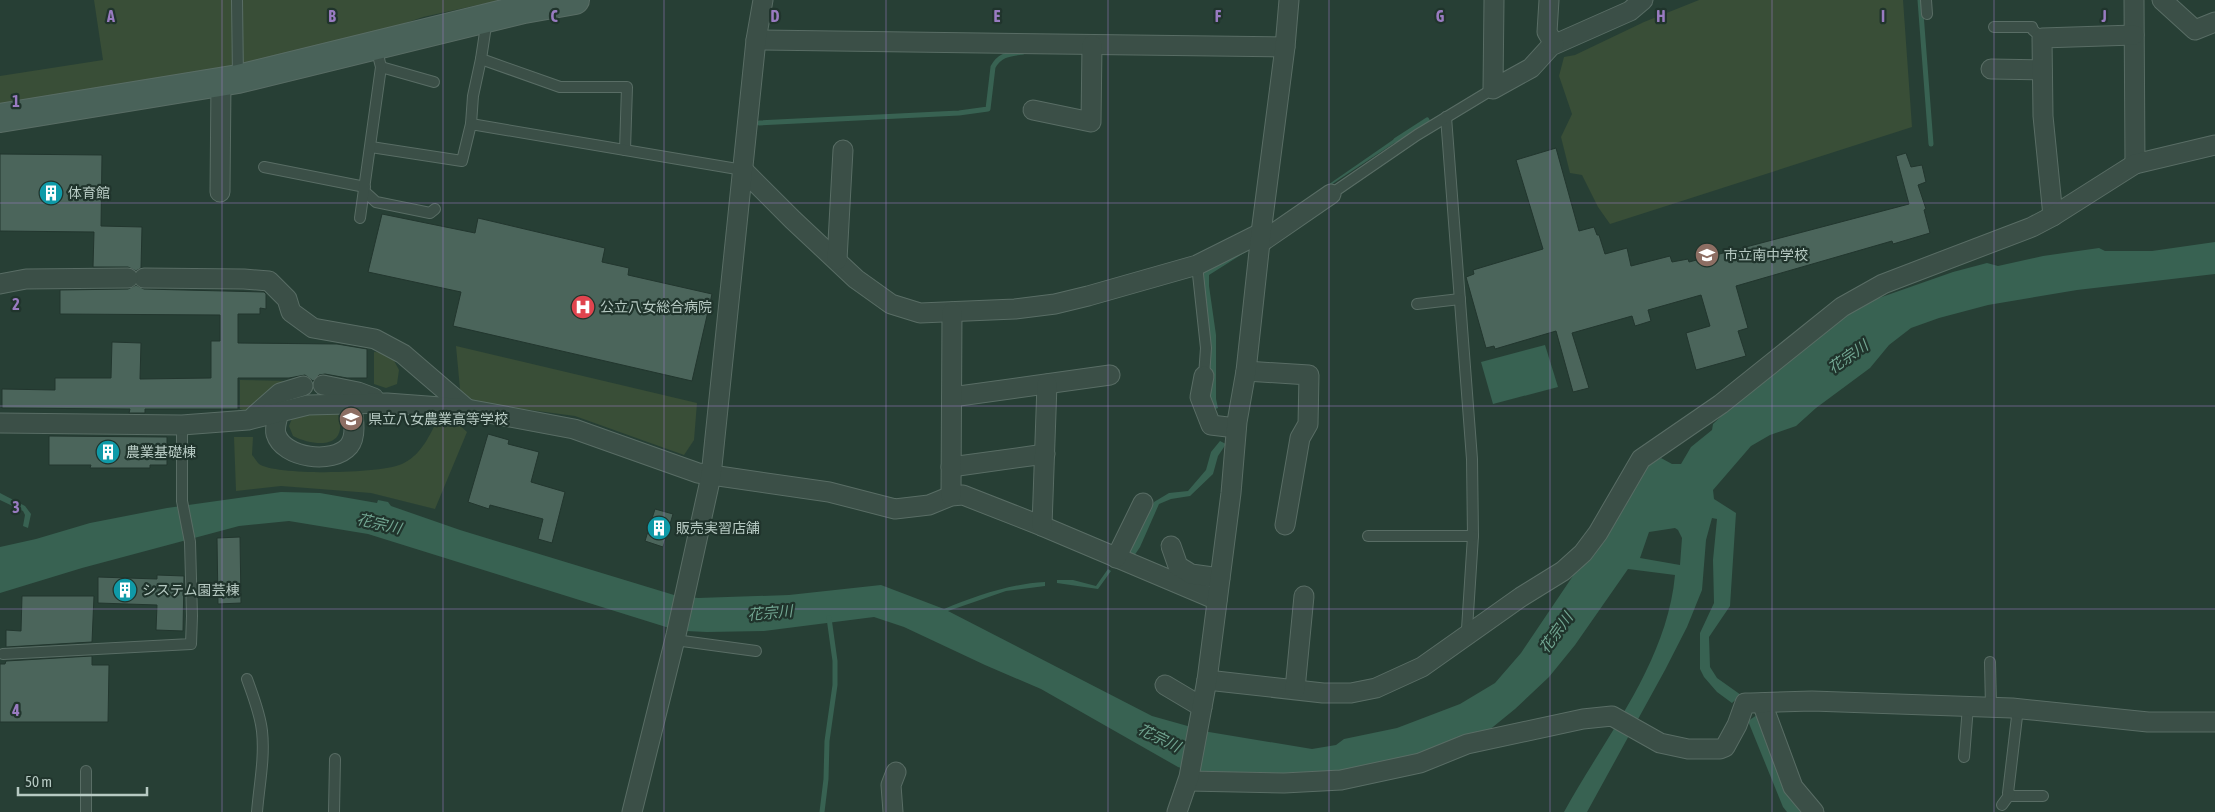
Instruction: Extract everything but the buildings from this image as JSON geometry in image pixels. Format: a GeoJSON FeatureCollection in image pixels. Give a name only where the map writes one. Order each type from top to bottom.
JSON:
{"type":"FeatureCollection","features":[{"type":"Feature","properties":{"kind":"street"},"geometry":{"type":"LineString","coordinates":[[0,118],[378,56],[488,18],[524,9],[575,0]]}},
{"type":"Feature","properties":{"kind":"street"},"geometry":{"type":"LineString","coordinates":[[632,812],[676,638],[711,476],[756,40],[763,0]]}},
{"type":"Feature","properties":{"kind":"street"},"geometry":{"type":"LineString","coordinates":[[1177,812],[1189,779],[1207,680],[1231,493],[1236,428],[1246,371],[1289,0]]}},
{"type":"Feature","properties":{"kind":"street"},"geometry":{"type":"LineString","coordinates":[[1494,0],[1493,89],[1532,68],[1554,44],[1572,38],[1630,11],[1643,0]]}},
{"type":"Feature","properties":{"kind":"street"},"geometry":{"type":"LineString","coordinates":[[1549,0],[1548,32],[1554,44]]}},
{"type":"Feature","properties":{"kind":"street"},"geometry":{"type":"LineString","coordinates":[[2134,0],[2135,164]]}},
{"type":"Feature","properties":{"kind":"street"},"geometry":{"type":"LineString","coordinates":[[2165,1],[2194,30],[2215,22]]}},
{"type":"Feature","properties":{"kind":"street"},"geometry":{"type":"LineString","coordinates":[[2053,216],[2043,116],[2042,38],[2134,35]]}},
{"type":"Feature","properties":{"kind":"street"},"geometry":{"type":"LineString","coordinates":[[756,40],[1285,47]]}},
{"type":"Feature","properties":{"kind":"street"},"geometry":{"type":"LineString","coordinates":[[1033,110],[1091,122],[1092,44]]}},
{"type":"Feature","properties":{"kind":"street"},"geometry":{"type":"LineString","coordinates":[[1991,69],[2042,70]]}},
{"type":"Feature","properties":{"kind":"street"},"geometry":{"type":"LineString","coordinates":[[220,192],[230,80]]}},
{"type":"Feature","properties":{"kind":"street"},"geometry":{"type":"LineString","coordinates":[[1207,680],[1323,693],[1351,693],[1376,688],[1422,667],[1521,597],[1563,570],[1583,553],[1598,533],[1641,459],[1722,404],[1842,307],[1883,284],[2032,227],[2053,216],[2135,164],[2215,145]]}},
{"type":"Feature","properties":{"kind":"street"},"geometry":{"type":"LineString","coordinates":[[837,260],[843,150]]}},
{"type":"Feature","properties":{"kind":"street"},"geometry":{"type":"LineString","coordinates":[[743,170],[856,279],[891,304],[920,313],[1055,304],[1197,265],[1260,238],[1331,194]]}},
{"type":"Feature","properties":{"kind":"street"},"geometry":{"type":"LineString","coordinates":[[0,284],[26,279],[136,278],[244,279],[269,282],[287,299],[292,312],[313,328],[375,339],[403,354],[467,408]]}},
{"type":"Feature","properties":{"kind":"street"},"geometry":{"type":"LineString","coordinates":[[951,496],[952,312]]}},
{"type":"Feature","properties":{"kind":"street"},"geometry":{"type":"LineString","coordinates":[[1246,371],[1309,376],[1308,424],[1300,438],[1285,525]]}},
{"type":"Feature","properties":{"kind":"street"},"geometry":{"type":"LineString","coordinates":[[952,397],[1110,375]]}},
{"type":"Feature","properties":{"kind":"street"},"geometry":{"type":"LineString","coordinates":[[1204,376],[1200,397],[1210,425],[1236,428]]}},
{"type":"Feature","properties":{"kind":"street"},"geometry":{"type":"LineString","coordinates":[[1042,526],[1047,384]]}},
{"type":"Feature","properties":{"kind":"street"},"geometry":{"type":"LineString","coordinates":[[248,420],[261,412],[280,393],[303,386]]}},
{"type":"Feature","properties":{"kind":"street"},"geometry":{"type":"LineString","coordinates":[[323,386],[358,392],[387,403]]}},
{"type":"Feature","properties":{"kind":"street"},"geometry":{"type":"LineString","coordinates":[[0,423],[182,425],[248,420],[308,405],[387,403],[467,408],[574,429],[711,476],[829,492],[895,509],[929,505],[951,496],[963,495],[1042,526],[1217,600]]}},
{"type":"Feature","properties":{"kind":"street"},"geometry":{"type":"LineString","coordinates":[[279,411],[275,432],[281,445],[300,455],[318,456],[336,453],[348,446],[354,435],[354,418],[351,409],[345,404]]}},
{"type":"Feature","properties":{"kind":"street"},"geometry":{"type":"LineString","coordinates":[[951,467],[1045,454]]}},
{"type":"Feature","properties":{"kind":"street"},"geometry":{"type":"LineString","coordinates":[[1116,558],[1144,503]]}},
{"type":"Feature","properties":{"kind":"street"},"geometry":{"type":"LineString","coordinates":[[1171,546],[1178,566],[1191,574],[1220,578]]}},
{"type":"Feature","properties":{"kind":"street"},"geometry":{"type":"LineString","coordinates":[[1295,689],[1304,596]]}},
{"type":"Feature","properties":{"kind":"street"},"geometry":{"type":"LineString","coordinates":[[1165,685],[1201,715]]}},
{"type":"Feature","properties":{"kind":"street"},"geometry":{"type":"LineString","coordinates":[[1189,779],[1284,783],[1342,780],[1420,763],[1467,744],[1583,719],[1612,716],[1660,742],[1688,749],[1720,749],[1725,747],[1737,725],[1745,703],[1762,702],[1812,701],[2018,708],[2148,722],[2215,722]]}},
{"type":"Feature","properties":{"kind":"street"},"geometry":{"type":"LineString","coordinates":[[1762,702],[1793,788],[1814,812]]}},
{"type":"Feature","properties":{"kind":"street"},"geometry":{"type":"LineString","coordinates":[[893,812],[892,785],[896,772]]}},
{"type":"Feature","properties":{"kind":"lane"},"geometry":{"type":"LineString","coordinates":[[230,80],[237,0]]}},
{"type":"Feature","properties":{"kind":"lane"},"geometry":{"type":"LineString","coordinates":[[1926,0],[1927,14]]}},
{"type":"Feature","properties":{"kind":"lane"},"geometry":{"type":"LineString","coordinates":[[371,147],[462,162],[471,124],[473,96],[488,18]]}},
{"type":"Feature","properties":{"kind":"lane"},"geometry":{"type":"LineString","coordinates":[[1994,27],[2032,27],[2042,38]]}},
{"type":"Feature","properties":{"kind":"lane"},"geometry":{"type":"LineString","coordinates":[[360,218],[371,147],[378,56],[434,82]]}},
{"type":"Feature","properties":{"kind":"lane"},"geometry":{"type":"LineString","coordinates":[[481,59],[560,87],[627,86],[625,150]]}},
{"type":"Feature","properties":{"kind":"lane"},"geometry":{"type":"LineString","coordinates":[[1331,194],[1446,117],[1493,89]]}},
{"type":"Feature","properties":{"kind":"lane"},"geometry":{"type":"LineString","coordinates":[[1446,117],[1472,459],[1473,536],[1467,629]]}},
{"type":"Feature","properties":{"kind":"lane"},"geometry":{"type":"LineString","coordinates":[[471,124],[743,170]]}},
{"type":"Feature","properties":{"kind":"lane"},"geometry":{"type":"LineString","coordinates":[[264,168],[364,189],[376,202],[430,213],[436,209]]}},
{"type":"Feature","properties":{"kind":"lane"},"geometry":{"type":"LineString","coordinates":[[1197,265],[1206,348],[1204,376]]}},
{"type":"Feature","properties":{"kind":"lane"},"geometry":{"type":"LineString","coordinates":[[1417,304],[1460,299]]}},
{"type":"Feature","properties":{"kind":"lane"},"geometry":{"type":"LineString","coordinates":[[3,654],[191,644],[190,542],[182,501],[182,425]]}},
{"type":"Feature","properties":{"kind":"lane"},"geometry":{"type":"LineString","coordinates":[[1368,536],[1473,536]]}},
{"type":"Feature","properties":{"kind":"lane"},"geometry":{"type":"LineString","coordinates":[[676,638],[756,651]]}},
{"type":"Feature","properties":{"kind":"lane"},"geometry":{"type":"LineString","coordinates":[[1990,662],[1991,707]]}},
{"type":"Feature","properties":{"kind":"lane"},"geometry":{"type":"LineString","coordinates":[[247,680],[258,711],[262,732],[262,754],[256,812]]}},
{"type":"Feature","properties":{"kind":"lane"},"geometry":{"type":"LineString","coordinates":[[1964,757],[1968,706]]}},
{"type":"Feature","properties":{"kind":"lane"},"geometry":{"type":"LineString","coordinates":[[2010,794],[2008,788],[2018,708]]}},
{"type":"Feature","properties":{"kind":"lane"},"geometry":{"type":"LineString","coordinates":[[334,812],[335,760]]}},
{"type":"Feature","properties":{"kind":"lane"},"geometry":{"type":"LineString","coordinates":[[86,771],[86,812]]}},
{"type":"Feature","properties":{"kind":"lane"},"geometry":{"type":"LineString","coordinates":[[2010,794],[2042,796]]}},
{"type":"Feature","properties":{"kind":"lane"},"geometry":{"type":"LineString","coordinates":[[2002,805],[2010,794]]}},
{"type":"Feature","properties":{"kind":"shaded area"},"geometry":{"type":"Polygon","coordinates":[[[94,0],[501,0],[423,17],[368,36],[258,62],[0,104],[0,76],[103,60],[94,0]]]}},
{"type":"Feature","properties":{"kind":"shaded area"},"geometry":{"type":"Polygon","coordinates":[[[1699,0],[1903,0],[1912,127],[1610,224],[1598,207],[1582,175],[1570,173],[1561,137],[1572,114],[1559,76],[1564,57],[1575,55],[1644,22],[1699,0]]]}},
{"type":"Feature","properties":{"kind":"shaded area"},"geometry":{"type":"Polygon","coordinates":[[[456,346],[697,403],[694,440],[684,455],[575,416],[467,400],[460,389],[456,346]]]}},
{"type":"Feature","properties":{"kind":"shaded area"},"geometry":{"type":"Polygon","coordinates":[[[374,352],[390,353],[399,370],[397,384],[386,388],[374,384],[374,352]]]}},
{"type":"Feature","properties":{"kind":"shaded area"},"geometry":{"type":"Polygon","coordinates":[[[240,380],[290,381],[260,405],[247,410],[240,409],[240,380]]]}},
{"type":"Feature","properties":{"kind":"shaded area"},"geometry":{"type":"Polygon","coordinates":[[[331,410],[338,414],[340,425],[339,434],[334,439],[320,443],[302,440],[293,436],[289,426],[293,416],[331,410]]]}},
{"type":"Feature","properties":{"kind":"shaded area"},"geometry":{"type":"Polygon","coordinates":[[[439,418],[455,421],[467,432],[435,509],[371,493],[281,486],[236,491],[234,437],[253,437],[252,455],[259,464],[269,468],[308,472],[355,471],[393,467],[411,459],[421,449],[439,418]]]}},
{"type":"Feature","properties":{"kind":"water"},"geometry":{"type":"Polygon","coordinates":[[[1400,135],[1402,138],[1270,225],[1400,135]]]}},
{"type":"Feature","properties":{"kind":"water","name":"花宗川"},"geometry":{"type":"Polygon","coordinates":[[[2215,242],[2215,274],[2077,290],[1988,305],[1939,318],[1911,328],[1889,345],[1870,368],[1816,408],[1796,426],[1770,435],[1751,446],[1713,490],[1714,499],[1736,513],[1730,606],[1709,637],[1710,667],[1717,678],[1741,695],[1732,703],[1717,692],[1704,677],[1700,669],[1700,633],[1714,603],[1713,560],[1717,519],[1712,518],[1706,540],[1702,590],[1687,627],[1587,812],[1564,812],[1632,698],[1647,669],[1660,639],[1670,607],[1675,575],[1628,569],[1575,645],[1549,677],[1488,731],[1412,760],[1352,774],[1204,776],[1178,767],[1041,689],[904,627],[874,617],[764,631],[686,631],[666,627],[368,534],[289,521],[239,526],[82,568],[0,593],[0,547],[36,539],[90,523],[167,508],[281,492],[320,493],[377,503],[378,500],[388,502],[391,506],[460,530],[674,595],[698,598],[789,595],[881,585],[944,609],[993,591],[1045,582],[1045,586],[1006,591],[948,611],[1152,716],[1209,732],[1312,749],[1336,745],[1344,739],[1397,728],[1460,704],[1495,683],[1521,653],[1647,466],[1661,458],[1672,464],[1681,464],[1691,447],[1712,430],[1713,424],[1738,400],[1853,310],[1876,299],[1953,272],[1987,263],[1998,266],[2043,256],[2099,248],[2105,251],[2152,251],[2215,242]],[[1675,528],[1649,532],[1640,558],[1680,565],[1682,538],[1675,528]]]}},
{"type":"Feature","properties":{"kind":"water"},"geometry":{"type":"Polygon","coordinates":[[[1244,246],[1247,251],[1209,275],[1216,335],[1216,399],[1218,408],[1213,410],[1210,403],[1209,344],[1202,277],[1203,269],[1244,246]]]}},
{"type":"Feature","properties":{"kind":"water"},"geometry":{"type":"Polygon","coordinates":[[[1545,345],[1558,387],[1493,404],[1481,362],[1545,345]]]}},
{"type":"Feature","properties":{"kind":"water"},"geometry":{"type":"Polygon","coordinates":[[[1220,441],[1226,444],[1218,456],[1213,474],[1190,496],[1171,499],[1159,504],[1140,547],[1134,556],[1129,553],[1154,502],[1169,493],[1188,491],[1206,470],[1211,452],[1220,441]]]}},
{"type":"Feature","properties":{"kind":"water"},"geometry":{"type":"Polygon","coordinates":[[[0,493],[25,506],[31,514],[28,528],[23,526],[25,515],[23,511],[0,500],[0,493]]]}},
{"type":"Feature","properties":{"kind":"water"},"geometry":{"type":"Polygon","coordinates":[[[1108,569],[1111,571],[1098,589],[1057,583],[1057,580],[1073,580],[1096,586],[1108,569]]]}},
{"type":"Feature","properties":{"kind":"water"},"geometry":{"type":"Polygon","coordinates":[[[1757,715],[1806,812],[1787,812],[1783,807],[1748,721],[1757,715]]]}},
{"type":"Feature","properties":{"kind":"waterway"},"geometry":{"type":"LineString","coordinates":[[1920,0],[1931,144]]}},
{"type":"Feature","properties":{"kind":"waterway"},"geometry":{"type":"LineString","coordinates":[[759,123],[959,113],[988,109],[993,67],[1002,57],[1023,52]]}},
{"type":"Feature","properties":{"kind":"waterway"},"geometry":{"type":"LineString","coordinates":[[1396,140],[1427,120]]}},
{"type":"Feature","properties":{"kind":"waterway"},"geometry":{"type":"LineString","coordinates":[[822,812],[826,779],[827,741],[835,685],[835,661],[829,618]]}},
{"type":"Feature","properties":{"kind":"place","name":"体育館"},"geometry":{"type":"Point","coordinates":[51,193]}},
{"type":"Feature","properties":{"kind":"place","name":"市立南中学校"},"geometry":{"type":"Point","coordinates":[1707,255]}},
{"type":"Feature","properties":{"kind":"place","name":"公立八女総合病院"},"geometry":{"type":"Point","coordinates":[583,307]}},
{"type":"Feature","properties":{"kind":"place","name":"県立八女農業高等学校"},"geometry":{"type":"Point","coordinates":[351,419]}},
{"type":"Feature","properties":{"kind":"place","name":"農業基礎棟"},"geometry":{"type":"Point","coordinates":[108,452]}},
{"type":"Feature","properties":{"kind":"place","name":"販売実習店舗"},"geometry":{"type":"Point","coordinates":[659,528]}},
{"type":"Feature","properties":{"kind":"place","name":"システム園芸棟"},"geometry":{"type":"Point","coordinates":[125,590]}}]}
